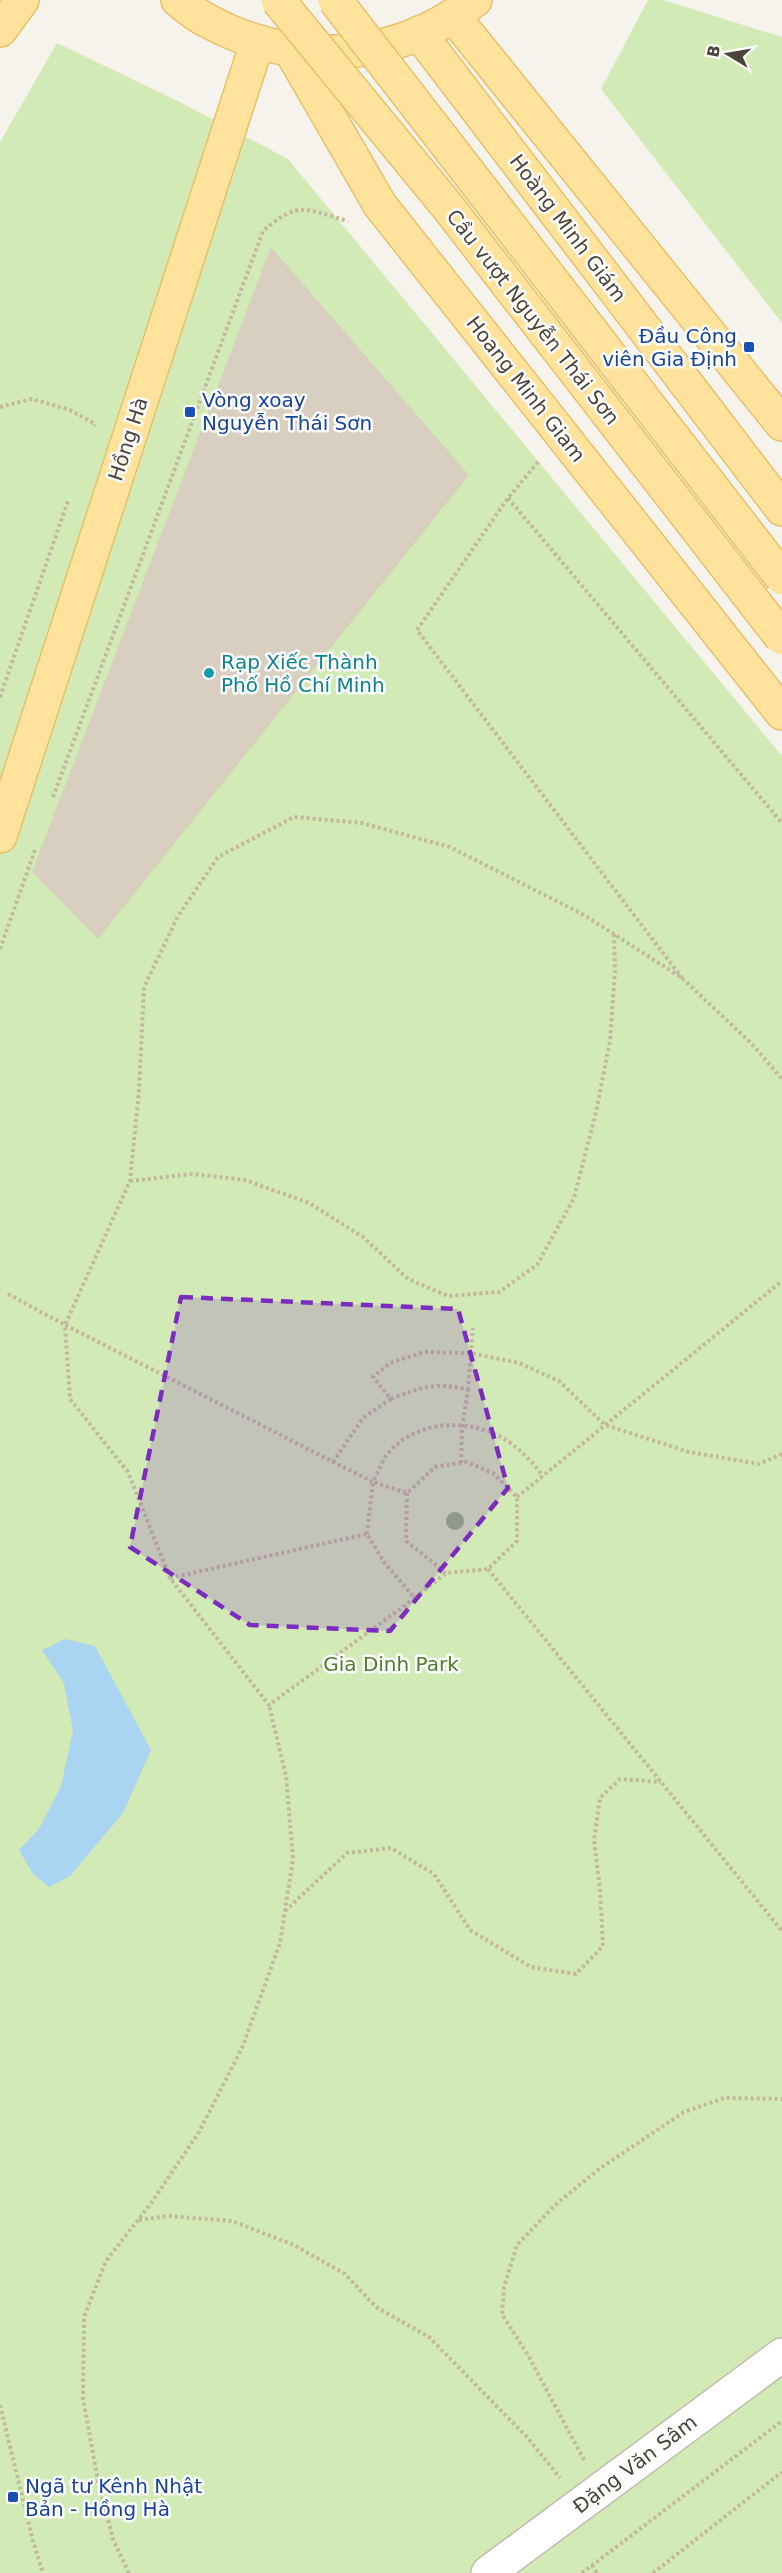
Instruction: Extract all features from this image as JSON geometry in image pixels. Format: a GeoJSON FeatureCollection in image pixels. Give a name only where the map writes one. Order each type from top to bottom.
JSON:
{"type":"FeatureCollection","features":[{"type":"Feature","properties":{"kind":"main road"},"geometry":{"type":"LineString","coordinates":[[0,30],[22,0]]}},
{"type":"Feature","properties":{"kind":"main road"},"geometry":{"type":"LineString","coordinates":[[178,0],[206,21],[257,43],[291,51],[347,52],[402,41],[465,9]]}},
{"type":"Feature","properties":{"kind":"main road","name":"Cầu vượt Nguyễn Thái Sơn"},"geometry":{"type":"LineString","coordinates":[[278,0],[448,207],[782,638]]}},
{"type":"Feature","properties":{"kind":"main road","name":"Cầu vượt Nguyễn Thái Sơn"},"geometry":{"type":"LineString","coordinates":[[335,0],[782,578]]}},
{"type":"Feature","properties":{"kind":"main road","name":"Hoàng Minh Giám"},"geometry":{"type":"LineString","coordinates":[[465,9],[782,424]]}},
{"type":"Feature","properties":{"kind":"main road","name":"Hoàng Minh Giám"},"geometry":{"type":"LineString","coordinates":[[419,33],[782,509]]}},
{"type":"Feature","properties":{"kind":"main road","name":"Hồng Hà"},"geometry":{"type":"LineString","coordinates":[[0,836],[257,43]]}},
{"type":"Feature","properties":{"kind":"main road","name":"Hoang Minh Giam"},"geometry":{"type":"LineString","coordinates":[[291,51],[380,204],[782,713]]}},
{"type":"Feature","properties":{"kind":"street","name":"Đặng Văn Sâm"},"geometry":{"type":"LineString","coordinates":[[488,2573],[782,2355]]}},
{"type":"Feature","properties":{"kind":"path"},"geometry":{"type":"LineString","coordinates":[[50,805],[263,231],[284,213],[304,208],[357,224]]}},
{"type":"Feature","properties":{"kind":"path"},"geometry":{"type":"LineString","coordinates":[[0,406],[32,399],[70,410],[95,424],[92,435]]}},
{"type":"Feature","properties":{"kind":"path"},"geometry":{"type":"LineString","coordinates":[[541,458],[508,498],[417,630],[682,978],[752,1044],[782,1079]]}},
{"type":"Feature","properties":{"kind":"path"},"geometry":{"type":"LineString","coordinates":[[0,697],[72,490]]}},
{"type":"Feature","properties":{"kind":"path"},"geometry":{"type":"LineString","coordinates":[[508,498],[782,823]]}},
{"type":"Feature","properties":{"kind":"path"},"geometry":{"type":"LineString","coordinates":[[129,2573],[113,2539],[101,2493],[83,2398],[84,2317],[106,2260],[138,2220],[199,2132],[242,2048],[280,1944],[292,1859],[286,1776],[269,1705],[170,1578],[128,1472],[70,1399],[65,1325],[130,1181],[139,1090],[144,987],[178,916],[218,857],[294,817],[362,823],[450,847],[564,904],[682,978]]}},
{"type":"Feature","properties":{"kind":"path"},"geometry":{"type":"LineString","coordinates":[[0,949],[13,918],[38,839]]}},
{"type":"Feature","properties":{"kind":"path"},"geometry":{"type":"LineString","coordinates":[[130,1181],[192,1174],[245,1180],[309,1203],[363,1237],[408,1279],[448,1296],[499,1292],[537,1264],[574,1198],[610,1041],[615,971],[614,934]]}},
{"type":"Feature","properties":{"kind":"path"},"geometry":{"type":"LineString","coordinates":[[517,1497],[782,1281]]}},
{"type":"Feature","properties":{"kind":"path"},"geometry":{"type":"LineString","coordinates":[[8,1294],[373,1482],[407,1493]]}},
{"type":"Feature","properties":{"kind":"path"},"geometry":{"type":"LineString","coordinates":[[461,1463],[462,1427],[468,1390],[473,1328]]}},
{"type":"Feature","properties":{"kind":"path"},"geometry":{"type":"LineString","coordinates":[[391,1399],[373,1377],[390,1363],[424,1352],[470,1353],[519,1363],[559,1381],[605,1425],[689,1452],[759,1464],[782,1454]]}},
{"type":"Feature","properties":{"kind":"path"},"geometry":{"type":"LineString","coordinates":[[333,1462],[363,1418],[391,1399],[416,1389],[449,1384],[468,1390]]}},
{"type":"Feature","properties":{"kind":"path"},"geometry":{"type":"LineString","coordinates":[[415,1598],[384,1562],[367,1534],[373,1482],[389,1451],[413,1432],[441,1425],[489,1431],[530,1459],[543,1476]]}},
{"type":"Feature","properties":{"kind":"path"},"geometry":{"type":"LineString","coordinates":[[269,1705],[446,1573],[488,1569],[517,1541],[517,1497],[493,1473],[466,1462],[435,1467],[407,1493],[406,1541],[446,1573]]}},
{"type":"Feature","properties":{"kind":"path"},"geometry":{"type":"LineString","coordinates":[[170,1578],[367,1534]]}},
{"type":"Feature","properties":{"kind":"path"},"geometry":{"type":"LineString","coordinates":[[488,1569],[782,1931]]}},
{"type":"Feature","properties":{"kind":"path"},"geometry":{"type":"LineString","coordinates":[[285,1911],[347,1853],[391,1848],[434,1874],[470,1930],[531,1967],[576,1974],[603,1946],[600,1889],[594,1840],[600,1798],[620,1779],[661,1782]]}},
{"type":"Feature","properties":{"kind":"path"},"geometry":{"type":"LineString","coordinates":[[586,2464],[529,2357],[502,2314],[504,2287],[517,2245],[555,2205],[598,2169],[684,2112],[724,2098],[782,2099]]}},
{"type":"Feature","properties":{"kind":"path"},"geometry":{"type":"LineString","coordinates":[[138,2220],[168,2216],[232,2221],[294,2245],[345,2274],[376,2307],[429,2337],[527,2437],[562,2481]]}},
{"type":"Feature","properties":{"kind":"path"},"geometry":{"type":"LineString","coordinates":[[0,2405],[43,2573]]}},
{"type":"Feature","properties":{"kind":"path"},"geometry":{"type":"LineString","coordinates":[[582,2573],[782,2421]]}},
{"type":"Feature","properties":{"kind":"path"},"geometry":{"type":"LineString","coordinates":[[653,2573],[782,2472]]}},
{"type":"Feature","properties":{"kind":"path"},"geometry":{"type":"LineString","coordinates":[[592,2565],[597,2573]]}},
{"type":"Feature","properties":{"kind":"highlighted area"},"geometry":{"type":"Polygon","coordinates":[[[181,1297],[458,1309],[508,1488],[390,1631],[250,1625],[130,1547],[181,1297]]]}},
{"type":"Feature","properties":{"kind":"green space"},"geometry":{"type":"Polygon","coordinates":[[[648,0],[663,0],[782,37],[782,323],[601,89],[648,0]]]}},
{"type":"Feature","properties":{"kind":"green space","name":"Gia Dinh Park"},"geometry":{"type":"Polygon","coordinates":[[[57,43],[178,101],[288,159],[782,756],[782,2573],[0,2573],[0,142],[57,43]]]}},
{"type":"Feature","properties":{"kind":"water"},"geometry":{"type":"Polygon","coordinates":[[[65,1639],[95,1646],[151,1750],[123,1813],[70,1876],[49,1887],[33,1874],[19,1850],[39,1829],[61,1786],[73,1731],[64,1683],[42,1650],[65,1639]]]}},
{"type":"Feature","properties":{"kind":"building","name":"Rạp Xiếc Thành Phố Hồ Chí Minh"},"geometry":{"type":"Polygon","coordinates":[[[271,247],[469,475],[98,939],[32,872],[271,247]]]}},
{"type":"Feature","properties":{"kind":"place","name":"Đầu Công viên Gia Định"},"geometry":{"type":"Point","coordinates":[749,347]}},
{"type":"Feature","properties":{"kind":"place","name":"Vòng xoay Nguyễn Thái Sơn"},"geometry":{"type":"Point","coordinates":[190,412]}},
{"type":"Feature","properties":{"kind":"place","name":"Rạp Xiếc Thành Phố Hồ Chí Minh"},"geometry":{"type":"Point","coordinates":[209,673]}},
{"type":"Feature","properties":{"kind":"place","name":"Ngã tư Kênh Nhật Bản - Hồng Hà"},"geometry":{"type":"Point","coordinates":[13,2497]}}]}
